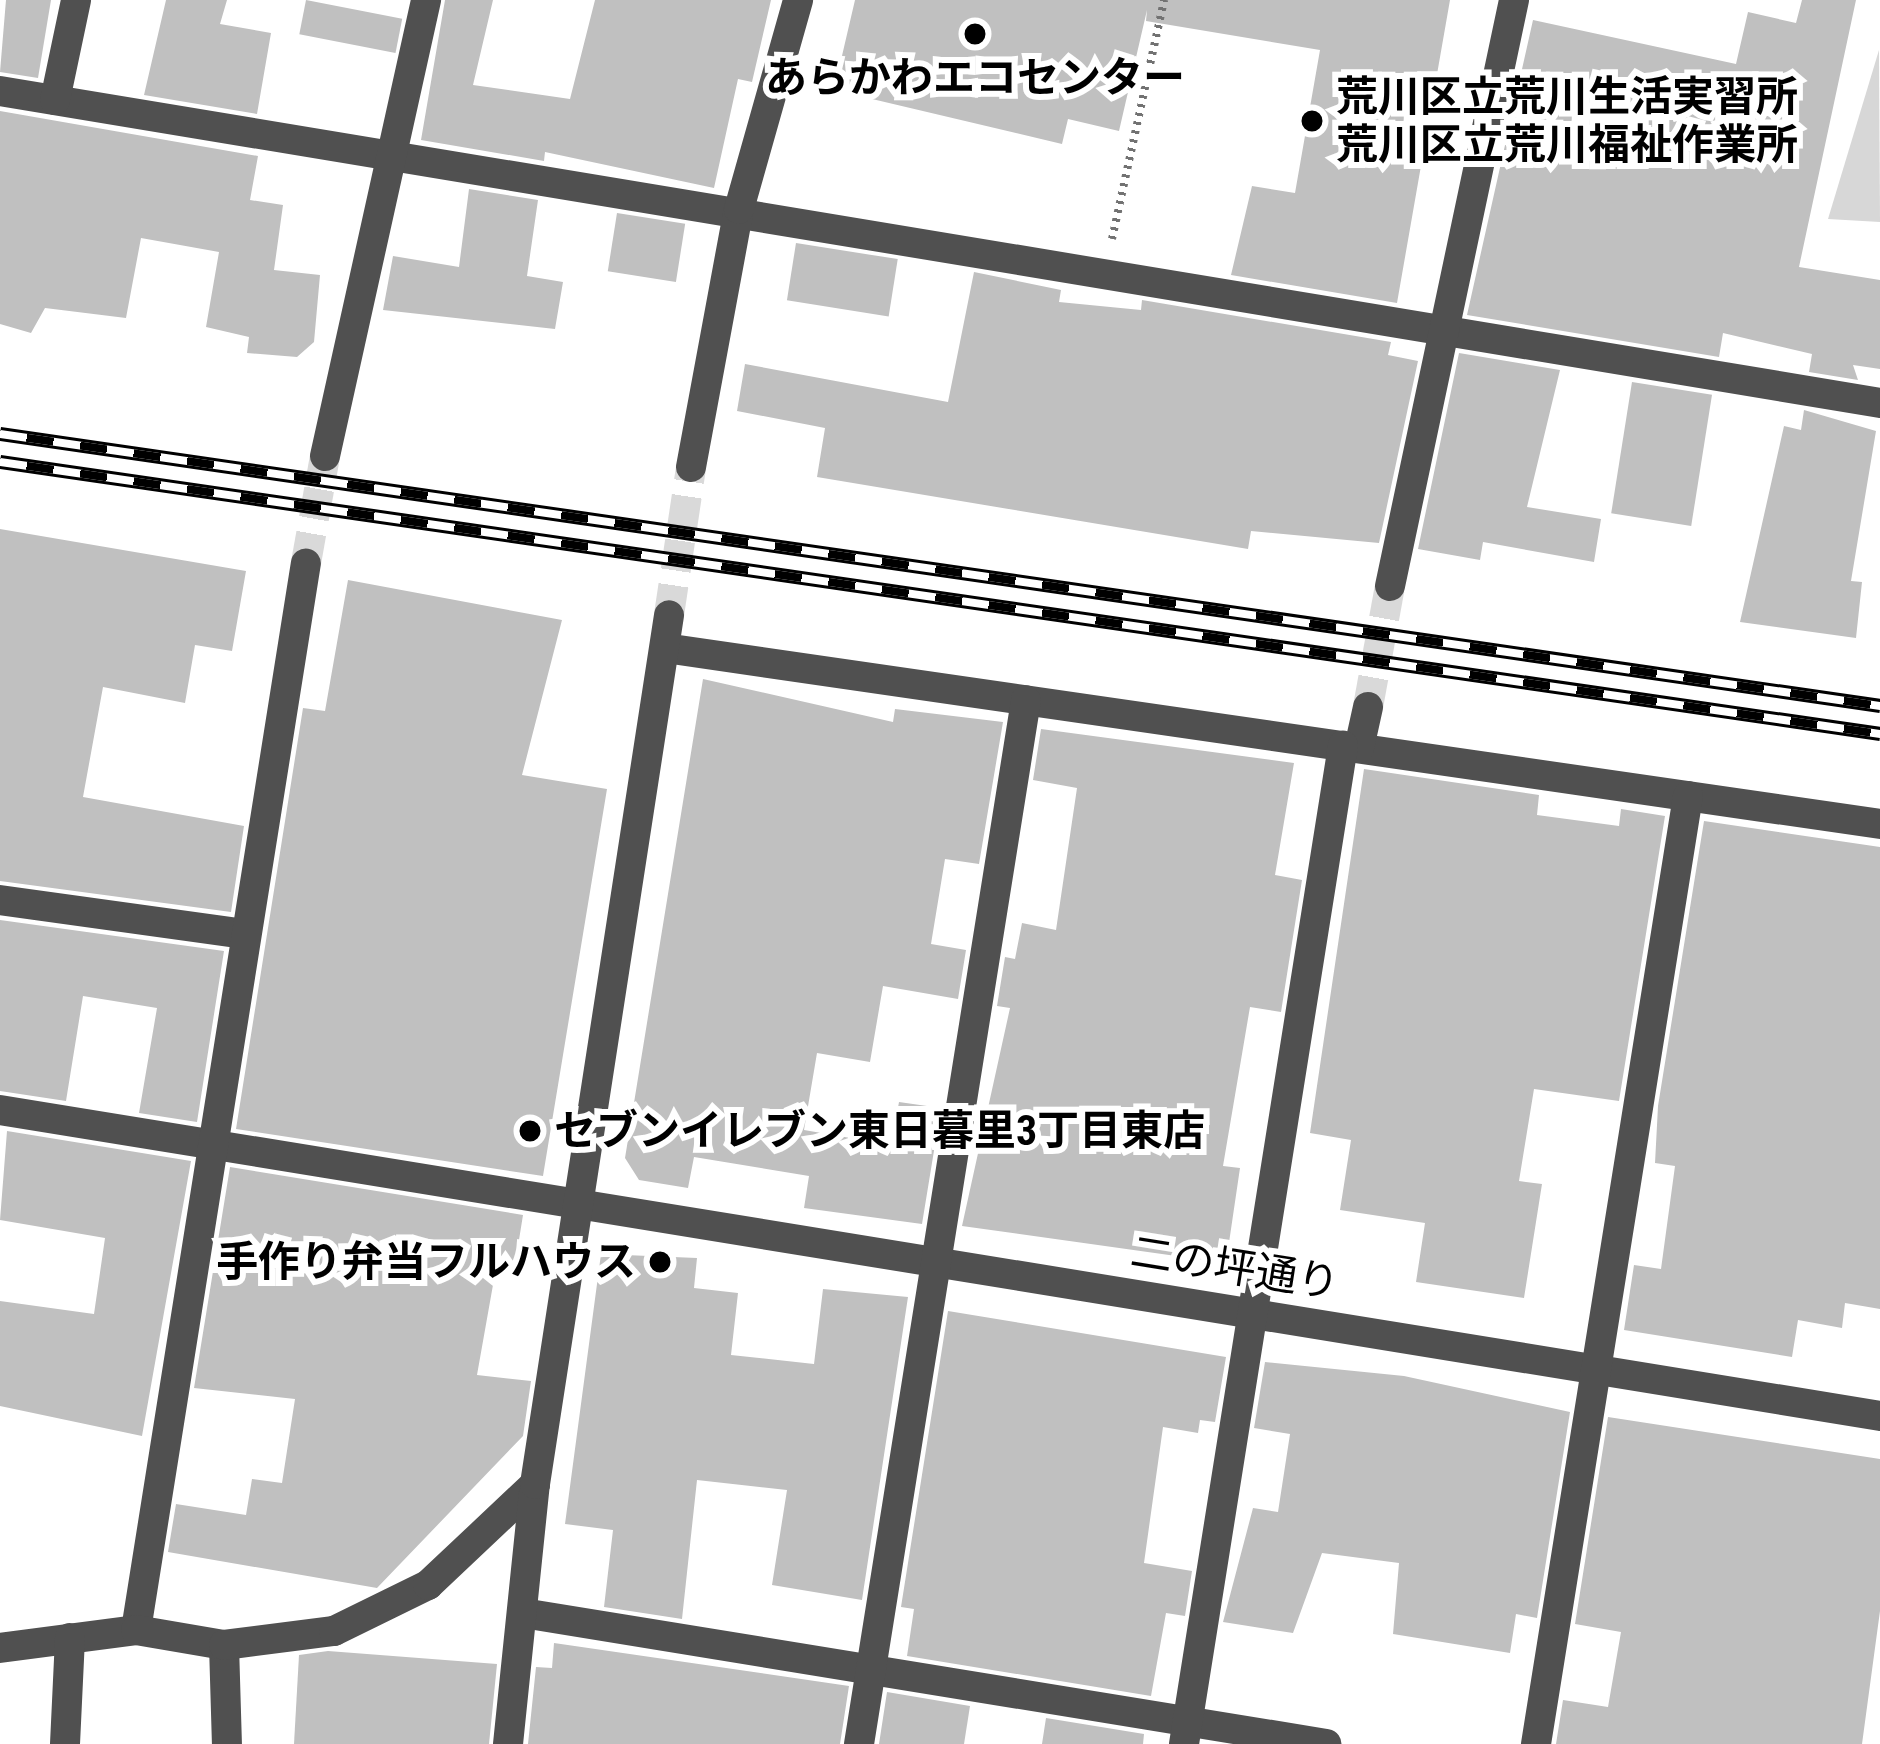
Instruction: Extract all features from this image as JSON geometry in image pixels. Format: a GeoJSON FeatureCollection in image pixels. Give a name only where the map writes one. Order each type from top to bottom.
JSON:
{"type":"FeatureCollection","features":[{"type":"Feature","properties":{"kind":"street"},"geometry":{"type":"LineString","coordinates":[[55,100],[76,0]]}},
{"type":"Feature","properties":{"kind":"street"},"geometry":{"type":"LineString","coordinates":[[325,456],[426,0]]}},
{"type":"Feature","properties":{"kind":"street"},"geometry":{"type":"LineString","coordinates":[[691,467],[739,209],[798,0]]}},
{"type":"Feature","properties":{"kind":"street"},"geometry":{"type":"LineString","coordinates":[[1390,586],[1514,0]]}},
{"type":"Feature","properties":{"kind":"street"},"geometry":{"type":"LineString","coordinates":[[0,91],[739,209],[1880,403]]}},
{"type":"Feature","properties":{"kind":"street"},"geometry":{"type":"LineString","coordinates":[[136,1630],[306,563]]}},
{"type":"Feature","properties":{"kind":"street"},"geometry":{"type":"LineString","coordinates":[[508,1744],[529,1614],[535,1484],[669,615]]}},
{"type":"Feature","properties":{"kind":"street"},"geometry":{"type":"LineString","coordinates":[[665,648],[1880,824]]}},
{"type":"Feature","properties":{"kind":"street"},"geometry":{"type":"LineString","coordinates":[[859,1744],[1026,700]]}},
{"type":"Feature","properties":{"kind":"street"},"geometry":{"type":"LineString","coordinates":[[1185,1733],[1250,1313],[1351,747],[1368,707]]}},
{"type":"Feature","properties":{"kind":"street"},"geometry":{"type":"LineString","coordinates":[[1537,1744],[1688,796]]}},
{"type":"Feature","properties":{"kind":"street"},"geometry":{"type":"LineString","coordinates":[[0,900],[246,934]]}},
{"type":"Feature","properties":{"kind":"street","name":"二の坪通り"},"geometry":{"type":"LineString","coordinates":[[0,1111],[1880,1416]]}},
{"type":"Feature","properties":{"kind":"street"},"geometry":{"type":"LineString","coordinates":[[0,1648],[136,1630],[224,1646],[384,1614],[535,1484]]}},
{"type":"Feature","properties":{"kind":"street"},"geometry":{"type":"LineString","coordinates":[[529,1614],[871,1668],[1185,1733],[1326,1744]]}},
{"type":"Feature","properties":{"kind":"street"},"geometry":{"type":"LineString","coordinates":[[65,1744],[70,1638]]}},
{"type":"Feature","properties":{"kind":"street"},"geometry":{"type":"LineString","coordinates":[[224,1646],[227,1744]]}},
{"type":"Feature","properties":{"kind":"path"},"geometry":{"type":"LineString","coordinates":[[1105,272],[1164,0]]}},
{"type":"Feature","properties":{"kind":"shaded area"},"geometry":{"type":"Polygon","coordinates":[[[1879,50],[1880,222],[1828,219],[1879,50]]]}},
{"type":"Feature","properties":{"kind":"building"},"geometry":{"type":"Polygon","coordinates":[[[6,0],[51,0],[38,78],[0,72],[6,0]]]}},
{"type":"Feature","properties":{"kind":"building"},"geometry":{"type":"Polygon","coordinates":[[[166,0],[227,0],[220,24],[271,33],[257,114],[144,95],[166,0]]]}},
{"type":"Feature","properties":{"kind":"building"},"geometry":{"type":"Polygon","coordinates":[[[306,0],[402,19],[396,53],[299,34],[306,0]]]}},
{"type":"Feature","properties":{"kind":"building"},"geometry":{"type":"Polygon","coordinates":[[[445,0],[493,0],[473,85],[570,99],[595,0],[771,0],[752,82],[738,79],[714,188],[545,152],[544,161],[421,140],[445,0]]]}},
{"type":"Feature","properties":{"kind":"building"},"geometry":{"type":"Polygon","coordinates":[[[855,0],[1450,0],[1397,303],[1231,275],[1252,186],[1295,193],[1320,50],[1146,21],[1147,10],[1119,131],[1068,119],[1062,144],[834,90],[855,0]]]}},
{"type":"Feature","properties":{"kind":"building"},"geometry":{"type":"Polygon","coordinates":[[[1802,0],[1856,0],[1799,267],[1880,280],[1880,369],[1853,365],[1858,380],[1809,372],[1812,354],[1723,333],[1719,357],[1467,315],[1533,20],[1736,64],[1748,12],[1796,23],[1802,0]]]}},
{"type":"Feature","properties":{"kind":"building"},"geometry":{"type":"Polygon","coordinates":[[[0,111],[258,156],[250,200],[283,205],[274,270],[320,275],[314,342],[297,357],[247,353],[249,337],[206,327],[219,252],[141,238],[126,318],[45,308],[31,333],[0,324],[0,111]]]}},
{"type":"Feature","properties":{"kind":"building"},"geometry":{"type":"Polygon","coordinates":[[[469,189],[538,200],[527,276],[563,282],[555,329],[383,310],[393,256],[459,267],[469,189]]]}},
{"type":"Feature","properties":{"kind":"building"},"geometry":{"type":"Polygon","coordinates":[[[617,213],[685,224],[676,282],[608,271],[617,213]]]}},
{"type":"Feature","properties":{"kind":"building"},"geometry":{"type":"Polygon","coordinates":[[[796,243],[898,259],[889,316],[787,300],[796,243]]]}},
{"type":"Feature","properties":{"kind":"building"},"geometry":{"type":"Polygon","coordinates":[[[974,272],[1061,290],[1059,302],[1141,310],[1142,300],[1391,342],[1388,355],[1418,361],[1379,543],[1251,531],[1248,549],[817,477],[825,428],[737,411],[745,364],[948,402],[974,272]]]}},
{"type":"Feature","properties":{"kind":"building"},"geometry":{"type":"Polygon","coordinates":[[[1459,353],[1560,370],[1527,507],[1601,519],[1594,562],[1483,542],[1480,560],[1418,549],[1459,353]]]}},
{"type":"Feature","properties":{"kind":"building"},"geometry":{"type":"Polygon","coordinates":[[[1632,382],[1712,395],[1691,526],[1611,513],[1632,382]]]}},
{"type":"Feature","properties":{"kind":"building"},"geometry":{"type":"Polygon","coordinates":[[[1804,410],[1876,431],[1851,581],[1862,582],[1856,638],[1740,622],[1784,426],[1801,430],[1804,410]]]}},
{"type":"Feature","properties":{"kind":"building"},"geometry":{"type":"Polygon","coordinates":[[[0,529],[246,571],[232,651],[195,645],[185,703],[103,687],[83,797],[244,826],[231,912],[0,881],[0,529]]]}},
{"type":"Feature","properties":{"kind":"building"},"geometry":{"type":"Polygon","coordinates":[[[348,580],[562,620],[522,775],[607,789],[543,1176],[236,1129],[303,708],[325,711],[348,580]]]}},
{"type":"Feature","properties":{"kind":"building"},"geometry":{"type":"Polygon","coordinates":[[[703,679],[893,722],[895,709],[1003,722],[979,864],[945,859],[931,944],[966,950],[958,999],[883,986],[870,1062],[817,1053],[804,1130],[891,1145],[899,1102],[941,1108],[922,1224],[804,1208],[809,1176],[694,1157],[688,1188],[639,1180],[625,1158],[703,679]]]}},
{"type":"Feature","properties":{"kind":"building"},"geometry":{"type":"Polygon","coordinates":[[[1041,729],[1294,763],[1275,875],[1302,880],[1281,1012],[1250,1007],[1223,1166],[1240,1168],[1226,1263],[962,1226],[1010,1008],[997,1006],[1005,957],[1015,959],[1022,923],[1056,930],[1077,788],[1033,780],[1041,729]]]}},
{"type":"Feature","properties":{"kind":"building"},"geometry":{"type":"Polygon","coordinates":[[[1364,769],[1539,795],[1537,815],[1619,826],[1621,809],[1665,816],[1619,1101],[1534,1089],[1519,1181],[1542,1184],[1524,1298],[1416,1282],[1425,1223],[1340,1210],[1351,1140],[1310,1133],[1364,769]]]}},
{"type":"Feature","properties":{"kind":"building"},"geometry":{"type":"Polygon","coordinates":[[[1704,821],[1880,847],[1880,1309],[1845,1303],[1842,1328],[1798,1320],[1792,1357],[1624,1330],[1634,1265],[1661,1269],[1675,1166],[1655,1163],[1658,1106],[1704,821]]]}},
{"type":"Feature","properties":{"kind":"building"},"geometry":{"type":"Polygon","coordinates":[[[0,920],[224,951],[197,1122],[139,1113],[157,1008],[83,996],[66,1101],[0,1091],[0,920]]]}},
{"type":"Feature","properties":{"kind":"building"},"geometry":{"type":"Polygon","coordinates":[[[7,1131],[191,1161],[142,1436],[0,1406],[0,1301],[94,1314],[105,1238],[0,1220],[7,1131]]]}},
{"type":"Feature","properties":{"kind":"building"},"geometry":{"type":"Polygon","coordinates":[[[230,1167],[523,1215],[514,1271],[496,1268],[477,1375],[531,1381],[523,1436],[377,1588],[168,1552],[176,1504],[246,1515],[252,1479],[282,1483],[295,1399],[194,1388],[230,1167]]]}},
{"type":"Feature","properties":{"kind":"building"},"geometry":{"type":"Polygon","coordinates":[[[601,1254],[697,1258],[694,1288],[738,1293],[731,1355],[814,1364],[823,1289],[908,1297],[862,1600],[772,1585],[787,1490],[697,1480],[682,1619],[604,1607],[613,1530],[565,1524],[601,1254]]]}},
{"type":"Feature","properties":{"kind":"building"},"geometry":{"type":"Polygon","coordinates":[[[948,1311],[1226,1357],[1215,1422],[1200,1420],[1198,1433],[1163,1427],[1144,1563],[1192,1571],[1185,1616],[1166,1613],[1151,1696],[907,1656],[914,1609],[901,1607],[948,1311]]]}},
{"type":"Feature","properties":{"kind":"building"},"geometry":{"type":"Polygon","coordinates":[[[1265,1362],[1404,1376],[1570,1412],[1537,1618],[1516,1614],[1510,1653],[1393,1634],[1399,1563],[1322,1553],[1293,1633],[1223,1622],[1253,1508],[1278,1512],[1290,1434],[1254,1428],[1265,1362]]]}},
{"type":"Feature","properties":{"kind":"building"},"geometry":{"type":"Polygon","coordinates":[[[1608,1417],[1880,1459],[1880,1611],[1862,1744],[1556,1744],[1563,1700],[1608,1707],[1621,1632],[1575,1624],[1608,1417]]]}},
{"type":"Feature","properties":{"kind":"building"},"geometry":{"type":"Polygon","coordinates":[[[554,1643],[849,1686],[840,1744],[528,1744],[536,1667],[552,1668],[554,1643]]]}},
{"type":"Feature","properties":{"kind":"building"},"geometry":{"type":"Polygon","coordinates":[[[328,1651],[497,1664],[489,1744],[294,1744],[299,1655],[328,1651]]]}},
{"type":"Feature","properties":{"kind":"building"},"geometry":{"type":"Polygon","coordinates":[[[887,1692],[970,1706],[964,1744],[879,1744],[887,1692]]]}},
{"type":"Feature","properties":{"kind":"building"},"geometry":{"type":"Polygon","coordinates":[[[1046,1718],[1144,1734],[1143,1744],[1042,1744],[1046,1718]]]}},
{"type":"Feature","properties":{"kind":"tunnel"},"geometry":{"type":"LineString","coordinates":[[306,563],[325,456]]}},
{"type":"Feature","properties":{"kind":"tunnel"},"geometry":{"type":"LineString","coordinates":[[669,615],[691,467]]}},
{"type":"Feature","properties":{"kind":"tunnel"},"geometry":{"type":"LineString","coordinates":[[1368,707],[1390,586]]}},
{"type":"Feature","properties":{"kind":"railway"},"geometry":{"type":"LineString","coordinates":[[0,434],[1880,706]]}},
{"type":"Feature","properties":{"kind":"railway"},"geometry":{"type":"LineString","coordinates":[[0,462],[1880,734]]}},
{"type":"Feature","properties":{"kind":"place","name":"あらかわエコセンター"},"geometry":{"type":"Point","coordinates":[975,34]}},
{"type":"Feature","properties":{"kind":"place","name":"荒川区立荒川生活実習所 荒川区立荒川福祉作業所"},"geometry":{"type":"Point","coordinates":[1312,121]}},
{"type":"Feature","properties":{"kind":"place","name":"セブンイレブン東日暮里3丁目東店"},"geometry":{"type":"Point","coordinates":[530,1131]}},
{"type":"Feature","properties":{"kind":"place","name":"手作り弁当フルハウス"},"geometry":{"type":"Point","coordinates":[660,1262]}}]}
